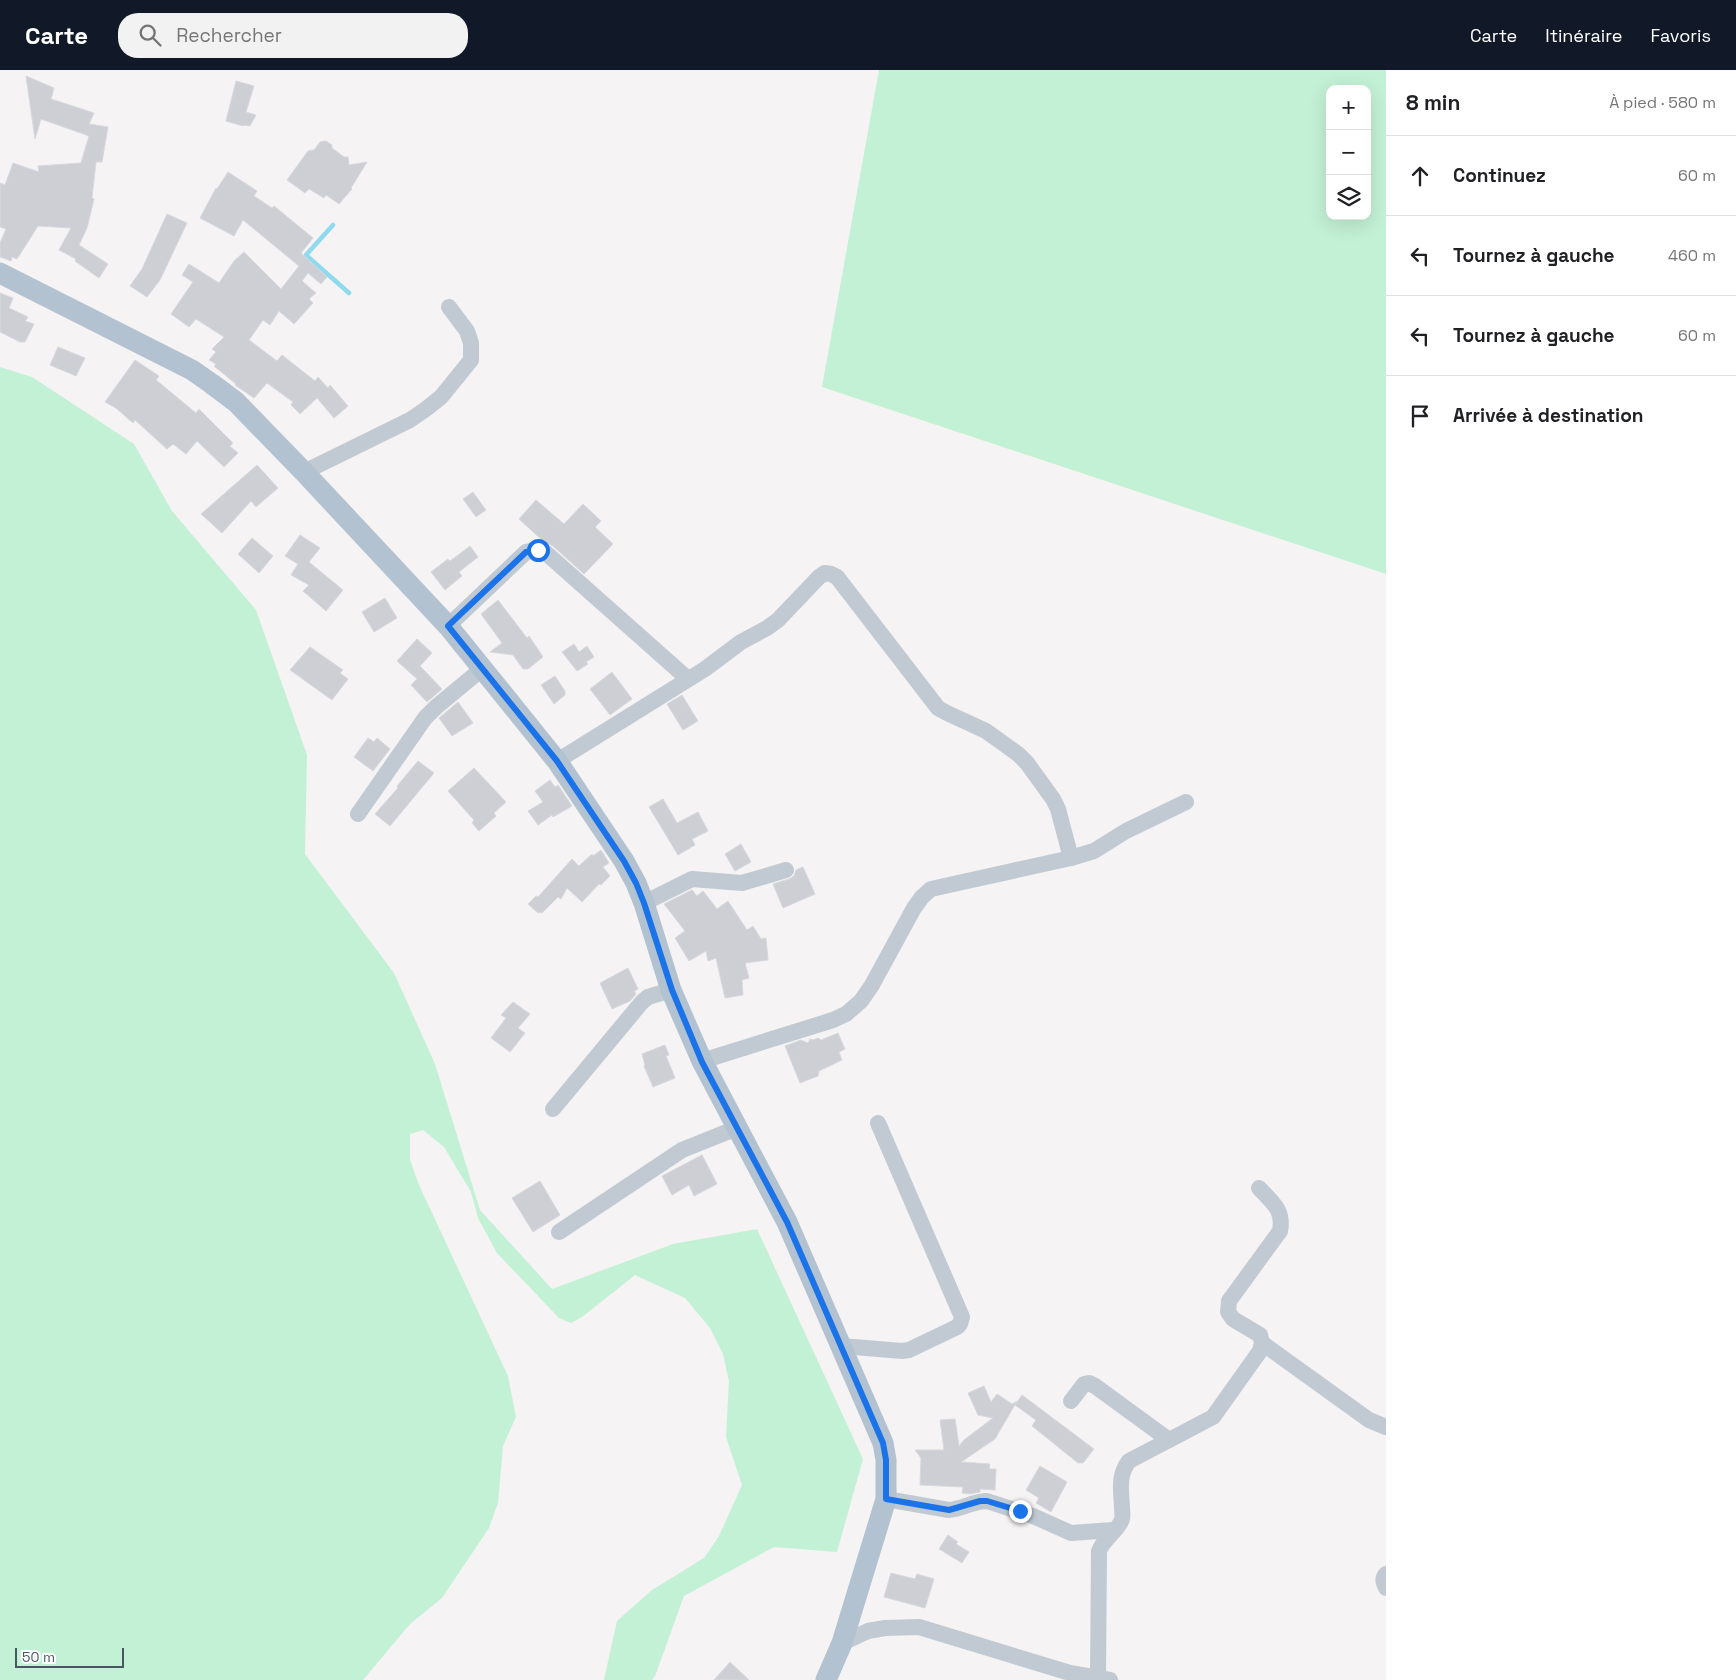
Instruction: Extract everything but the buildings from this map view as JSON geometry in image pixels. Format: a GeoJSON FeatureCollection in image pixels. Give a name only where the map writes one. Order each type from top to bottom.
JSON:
{"type":"FeatureCollection","features":[{"type":"Feature","properties":{"kind":"main road"},"geometry":{"type":"LineString","coordinates":[[0,273],[192,370],[236,402],[448,626],[557,761],[624,861],[644,903],[672,990],[702,1062],[787,1222],[883,1443],[886,1460],[886,1499],[842,1643],[826,1680]]}},
{"type":"Feature","properties":{"kind":"street"},"geometry":{"type":"LineString","coordinates":[[304,472],[410,420],[441,396],[471,360],[471,343],[467,331],[449,307]]}},
{"type":"Feature","properties":{"kind":"street"},"geometry":{"type":"LineString","coordinates":[[448,626],[526,552],[538,550],[546,553],[688,679]]}},
{"type":"Feature","properties":{"kind":"street"},"geometry":{"type":"LineString","coordinates":[[557,761],[705,669],[741,642],[767,628],[778,620],[819,577],[825,573],[831,574],[837,577],[938,708],[986,731],[1018,754],[1027,763],[1058,809],[1071,858]]}},
{"type":"Feature","properties":{"kind":"street"},"geometry":{"type":"LineString","coordinates":[[358,814],[425,718],[483,668]]}},
{"type":"Feature","properties":{"kind":"street"},"geometry":{"type":"LineString","coordinates":[[702,1062],[833,1020],[846,1014],[861,1001],[872,985],[914,908],[931,889],[1071,858],[1094,851],[1126,831],[1186,802]]}},
{"type":"Feature","properties":{"kind":"street"},"geometry":{"type":"LineString","coordinates":[[644,903],[692,880],[742,883],[786,870]]}},
{"type":"Feature","properties":{"kind":"street"},"geometry":{"type":"LineString","coordinates":[[553,1109],[642,1002],[648,997],[672,990]]}},
{"type":"Feature","properties":{"kind":"street"},"geometry":{"type":"LineString","coordinates":[[842,1346],[909,1350],[957,1327],[962,1317],[878,1123]]}},
{"type":"Feature","properties":{"kind":"street"},"geometry":{"type":"LineString","coordinates":[[559,1232],[682,1150],[737,1128]]}},
{"type":"Feature","properties":{"kind":"street"},"geometry":{"type":"LineString","coordinates":[[842,1643],[868,1631],[919,1627],[1070,1676],[1104,1679],[1099,1551],[1101,1544],[1123,1518],[1121,1480],[1123,1469],[1129,1461],[1213,1417],[1260,1350],[1262,1343],[1260,1335],[1233,1319],[1228,1312],[1229,1301],[1280,1231],[1282,1221],[1280,1210],[1260,1188]]}},
{"type":"Feature","properties":{"kind":"street"},"geometry":{"type":"LineString","coordinates":[[1262,1343],[1369,1420],[1386,1427]]}},
{"type":"Feature","properties":{"kind":"street"},"geometry":{"type":"LineString","coordinates":[[1071,1401],[1084,1384],[1089,1383],[1169,1440]]}},
{"type":"Feature","properties":{"kind":"street"},"geometry":{"type":"LineString","coordinates":[[886,1499],[949,1510],[980,1501],[987,1501],[1032,1516],[1072,1533],[1081,1534],[1113,1530]]}},
{"type":"Feature","properties":{"kind":"street"},"geometry":{"type":"LineString","coordinates":[[1386,1574],[1383,1582],[1386,1588]]}},
{"type":"Feature","properties":{"kind":"green space"},"geometry":{"type":"Polygon","coordinates":[[[879,70],[1386,70],[1386,574],[822,387],[879,70]]]}},
{"type":"Feature","properties":{"kind":"green space"},"geometry":{"type":"Polygon","coordinates":[[[0,367],[32,377],[134,444],[172,511],[256,610],[307,755],[305,854],[394,973],[435,1064],[480,1210],[552,1289],[673,1244],[757,1229],[863,1459],[837,1552],[774,1547],[684,1596],[652,1680],[604,1680],[617,1621],[652,1590],[704,1558],[719,1536],[742,1485],[726,1437],[729,1381],[723,1354],[710,1328],[685,1298],[635,1275],[582,1317],[571,1323],[559,1318],[497,1253],[478,1218],[471,1192],[444,1147],[423,1130],[410,1134],[410,1160],[419,1185],[508,1376],[516,1417],[503,1446],[498,1503],[489,1528],[442,1598],[410,1624],[363,1680],[0,1680],[0,367]]]}},
{"type":"Feature","properties":{"kind":"waterway"},"geometry":{"type":"LineString","coordinates":[[333,225],[306,255],[349,293]]}},
{"type":"Feature","properties":{"kind":"route"},"geometry":{"type":"LineString","coordinates":[[538,550],[526,552],[448,626],[557,761],[624,861],[636,883],[672,990],[702,1062],[787,1222],[883,1443],[887,1472],[886,1499],[949,1510],[980,1501],[987,1501],[1020,1511]]}}]}
